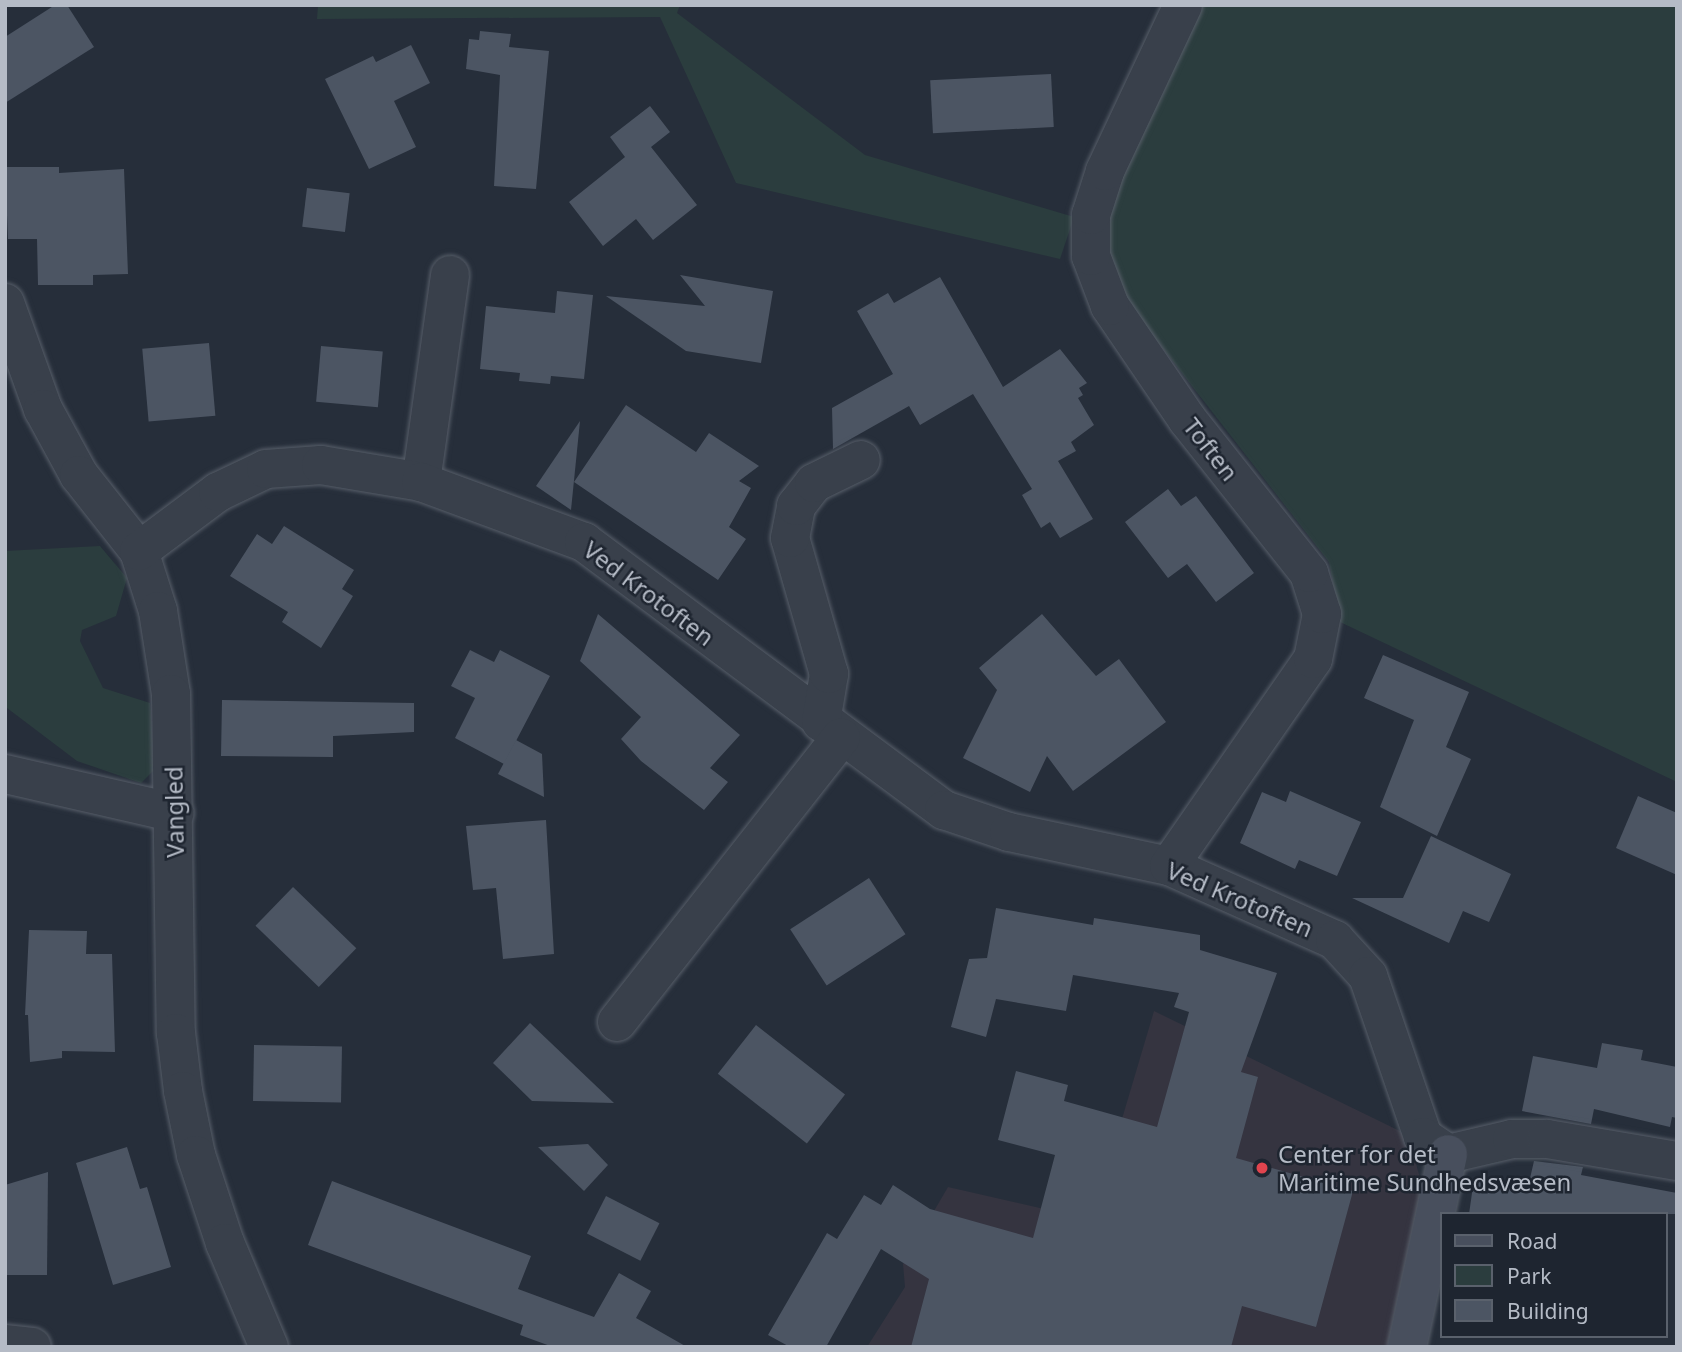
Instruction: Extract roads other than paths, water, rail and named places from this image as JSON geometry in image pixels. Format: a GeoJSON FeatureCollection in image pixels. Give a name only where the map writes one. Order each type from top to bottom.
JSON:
{"type":"FeatureCollection","features":[{"type":"Feature","properties":{"kind":"street","name":"Toften"},"geometry":{"type":"LineString","coordinates":[[1169,866],[1313,659],[1322,614],[1309,573],[1187,419],[1110,306],[1091,256],[1091,215],[1105,171],[1183,5]]}},
{"type":"Feature","properties":{"kind":"street"},"geometry":{"type":"LineString","coordinates":[[421,482],[450,275]]}},
{"type":"Feature","properties":{"kind":"street","name":"Vangled"},"geometry":{"type":"LineString","coordinates":[[5,303],[43,409],[73,464],[139,551],[159,611],[171,694],[175,813],[176,1034],[183,1091],[196,1155],[225,1243],[270,1347]]}},
{"type":"Feature","properties":{"kind":"street"},"geometry":{"type":"LineString","coordinates":[[617,1022],[831,730],[829,674],[790,538],[796,506],[814,483],[861,460]]}},
{"type":"Feature","properties":{"kind":"street","name":"Ved Krotoften"},"geometry":{"type":"LineString","coordinates":[[139,551],[218,492],[266,468],[321,464],[421,482],[584,542],[831,730],[944,810],[1009,832],[1169,866],[1335,940],[1368,976],[1423,1137],[1448,1154]]}},
{"type":"Feature","properties":{"kind":"street"},"geometry":{"type":"LineString","coordinates":[[5,774],[175,813]]}},
{"type":"Feature","properties":{"kind":"street"},"geometry":{"type":"LineString","coordinates":[[1407,1347],[1448,1154],[1512,1139],[1547,1139],[1677,1161]]}},
{"type":"Feature","properties":{"kind":"street"},"geometry":{"type":"LineString","coordinates":[[5,1344],[32,1347]]}},
{"type":"Feature","properties":{"kind":"place","name":"Center for det Maritime Sundhedsvæsen"},"geometry":{"type":"Point","coordinates":[1262,1168]}}]}
